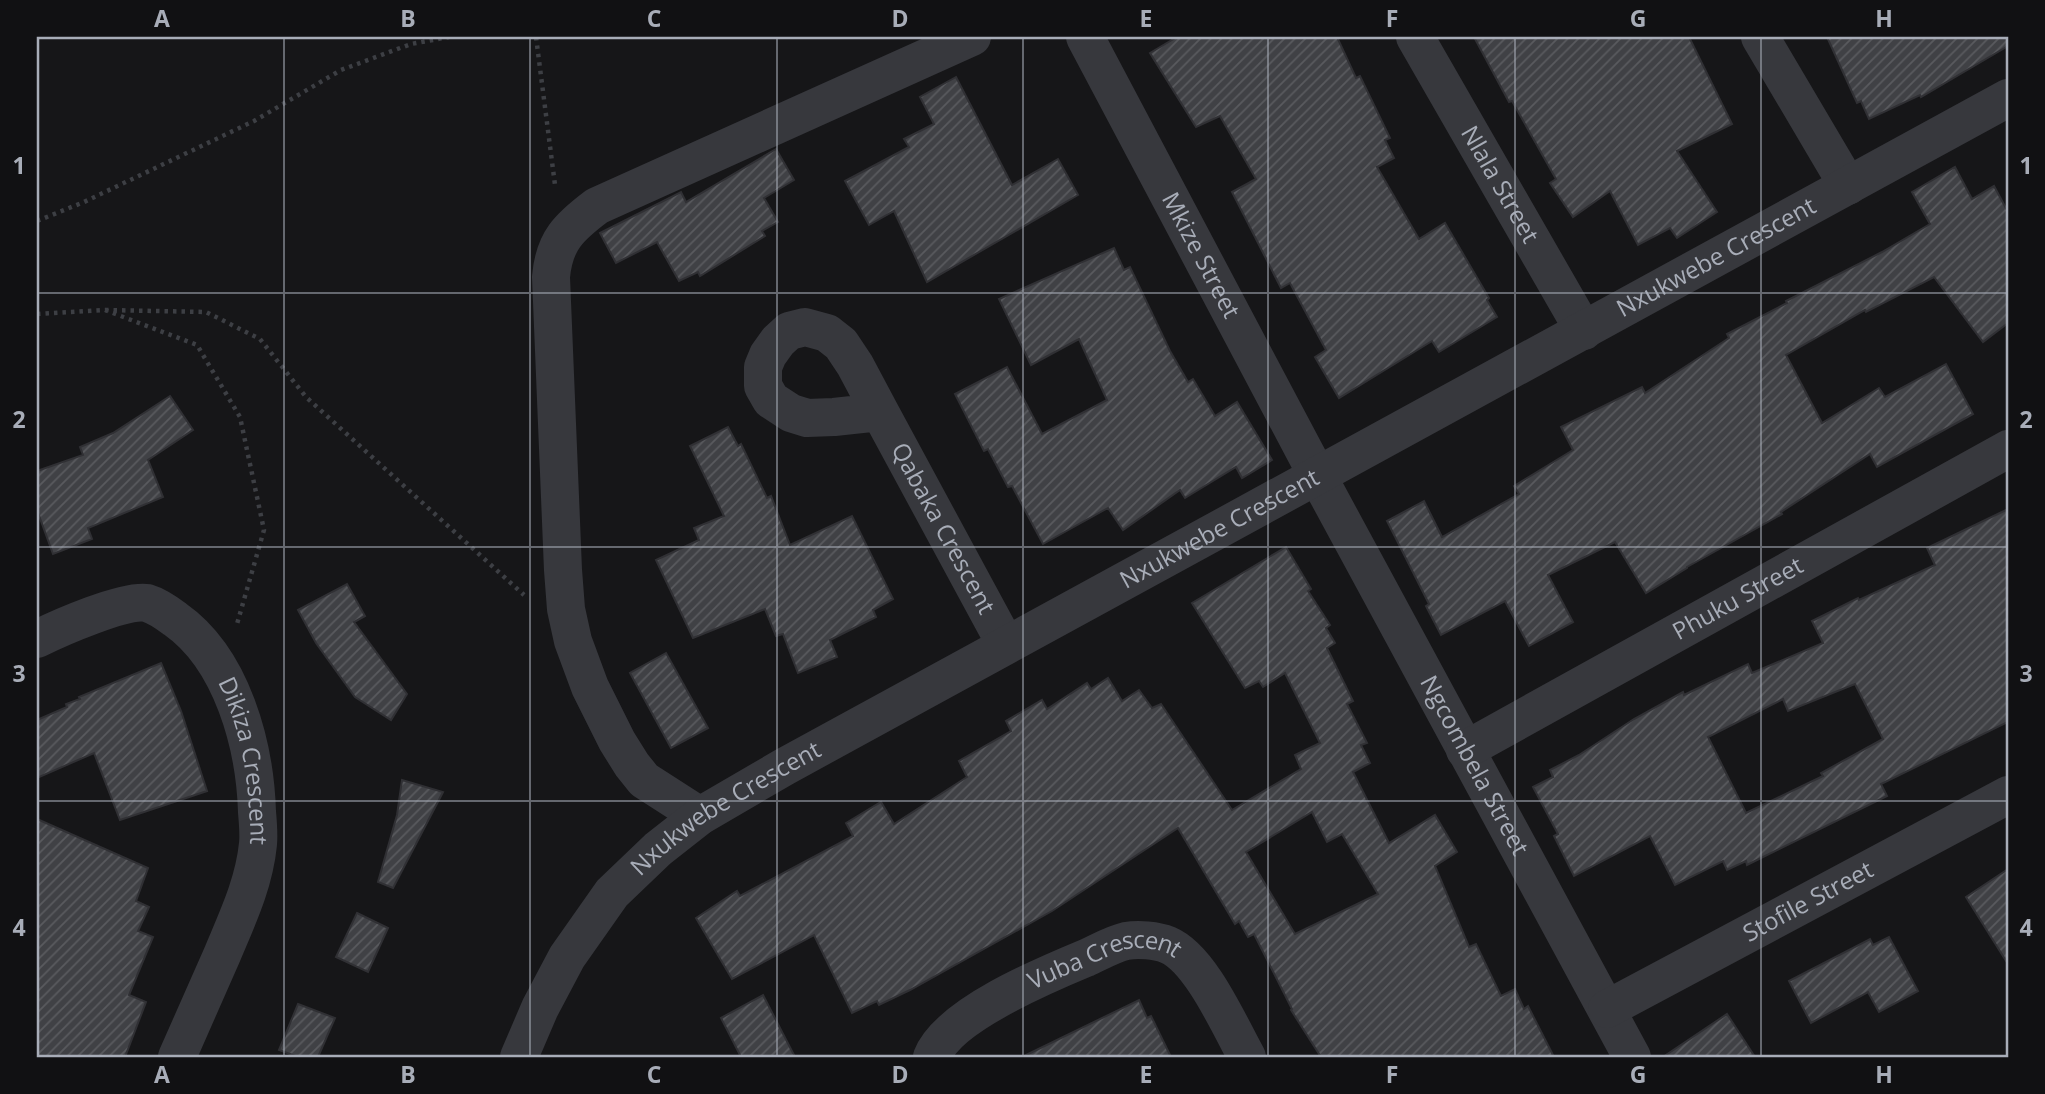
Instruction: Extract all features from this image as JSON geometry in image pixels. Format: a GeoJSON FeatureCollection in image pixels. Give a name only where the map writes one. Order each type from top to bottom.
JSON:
{"type":"FeatureCollection","features":[{"type":"Feature","properties":{"kind":"street"},"geometry":{"type":"LineString","coordinates":[[700,816],[644,780],[632,765],[590,687],[573,641],[566,609],[563,570],[551,277],[553,257],[561,238],[576,222],[612,198],[972,37]]}},
{"type":"Feature","properties":{"kind":"street","name":"Mkize Street"},"geometry":{"type":"LineString","coordinates":[[1085,37],[1317,475]]}},
{"type":"Feature","properties":{"kind":"street","name":"Nlala Street"},"geometry":{"type":"LineString","coordinates":[[1415,37],[1584,331]]}},
{"type":"Feature","properties":{"kind":"street"},"geometry":{"type":"LineString","coordinates":[[1760,37],[1848,186]]}},
{"type":"Feature","properties":{"kind":"street","name":"Nxukwebe Crescent"},"geometry":{"type":"LineString","coordinates":[[519,1057],[540,1008],[567,957],[612,893],[658,849],[700,816],[784,766],[2008,98]]}},
{"type":"Feature","properties":{"kind":"street","name":"Qabaka Crescent"},"geometry":{"type":"LineString","coordinates":[[880,412],[1006,645]]}},
{"type":"Feature","properties":{"kind":"street","name":"Phuku Street"},"geometry":{"type":"LineString","coordinates":[[1465,750],[2008,449]]}},
{"type":"Feature","properties":{"kind":"street","name":"Ngcombela Street"},"geometry":{"type":"LineString","coordinates":[[1317,475],[1632,1057]]}},
{"type":"Feature","properties":{"kind":"street","name":"Dikiza Crescent"},"geometry":{"type":"LineString","coordinates":[[37,639],[127,603],[147,603],[189,628],[204,646],[238,706],[257,787],[258,843],[250,885],[177,1057]]}},
{"type":"Feature","properties":{"kind":"street","name":"Stofile Street"},"geometry":{"type":"LineString","coordinates":[[1607,1009],[2008,795]]}},
{"type":"Feature","properties":{"kind":"street","name":"Vuba Crescent"},"geometry":{"type":"LineString","coordinates":[[932,1057],[942,1039],[959,1024],[986,1007],[1055,971],[1125,941],[1145,940],[1169,946],[1191,962],[1215,998],[1247,1057]]}},
{"type":"Feature","properties":{"kind":"path"},"geometry":{"type":"LineString","coordinates":[[37,221],[84,202],[254,121],[341,70],[411,44],[449,37]]}},
{"type":"Feature","properties":{"kind":"path"},"geometry":{"type":"LineString","coordinates":[[536,37],[561,238]]}},
{"type":"Feature","properties":{"kind":"path"},"geometry":{"type":"LineString","coordinates":[[37,314],[105,310],[206,312],[260,339],[306,397],[573,641]]}},
{"type":"Feature","properties":{"kind":"path"},"geometry":{"type":"LineString","coordinates":[[105,310],[197,345],[240,417],[264,530],[222,675]]}},
{"type":"Feature","properties":{"kind":"building"},"geometry":{"type":"Polygon","coordinates":[[[1177,37],[1337,37],[1356,78],[1360,76],[1390,138],[1385,140],[1394,158],[1377,167],[1419,239],[1445,223],[1489,298],[1487,300],[1497,317],[1439,352],[1432,341],[1339,398],[1315,357],[1326,350],[1290,283],[1281,288],[1232,192],[1256,179],[1220,116],[1196,127],[1150,53],[1177,37]]]}},
{"type":"Feature","properties":{"kind":"building"},"geometry":{"type":"Polygon","coordinates":[[[1474,37],[1689,37],[1732,124],[1677,151],[1717,212],[1677,238],[1670,228],[1638,245],[1610,191],[1573,217],[1550,183],[1556,179],[1512,101],[1509,102],[1474,37]]]}},
{"type":"Feature","properties":{"kind":"building"},"geometry":{"type":"Polygon","coordinates":[[[1827,37],[2008,37],[2008,46],[1921,97],[1920,95],[1869,119],[1861,101],[1857,103],[1827,37]]]}},
{"type":"Feature","properties":{"kind":"building"},"geometry":{"type":"Polygon","coordinates":[[[956,77],[1012,185],[1058,159],[1078,195],[927,282],[894,211],[869,225],[845,181],[909,147],[904,139],[934,124],[920,97],[956,77]]]}},
{"type":"Feature","properties":{"kind":"building"},"geometry":{"type":"Polygon","coordinates":[[[776,149],[794,180],[764,198],[778,222],[762,231],[765,236],[700,276],[698,272],[679,281],[657,242],[616,263],[600,233],[681,192],[686,202],[776,149]]]}},
{"type":"Feature","properties":{"kind":"building"},"geometry":{"type":"Polygon","coordinates":[[[1955,167],[1972,199],[1994,186],[2008,212],[2008,323],[1983,342],[1934,277],[1866,312],[1865,310],[1786,355],[1822,423],[1879,388],[1885,397],[1946,364],[1973,414],[1877,467],[1870,454],[1781,512],[1782,514],[1646,593],[1615,542],[1548,575],[1573,622],[1529,646],[1505,601],[1441,635],[1426,606],[1429,604],[1387,521],[1424,501],[1442,537],[1519,494],[1514,486],[1573,450],[1561,427],[1642,387],[1645,393],[1729,338],[1727,334],[1930,224],[1912,192],[1955,167]]]}},
{"type":"Feature","properties":{"kind":"building"},"geometry":{"type":"Polygon","coordinates":[[[1114,248],[1124,270],[1130,267],[1170,351],[1188,382],[1193,379],[1215,416],[1237,402],[1272,460],[1242,478],[1236,467],[1185,498],[1180,490],[1123,530],[1108,508],[1043,544],[1012,486],[1008,487],[988,449],[984,451],[955,394],[1007,367],[1042,434],[1107,400],[1079,339],[1031,365],[999,299],[1114,248]]]}},
{"type":"Feature","properties":{"kind":"building"},"geometry":{"type":"Polygon","coordinates":[[[170,396],[193,430],[148,460],[163,497],[88,528],[92,539],[53,554],[37,510],[37,471],[83,455],[80,447],[113,433],[170,396]]]}},
{"type":"Feature","properties":{"kind":"building"},"geometry":{"type":"Polygon","coordinates":[[[728,427],[738,446],[741,444],[767,498],[771,496],[790,545],[852,516],[893,599],[873,610],[876,617],[830,640],[837,657],[798,673],[783,634],[776,636],[765,609],[693,638],[656,560],[699,540],[694,528],[724,516],[690,446],[728,427]]]}},
{"type":"Feature","properties":{"kind":"building"},"geometry":{"type":"Polygon","coordinates":[[[2008,509],[2008,722],[1881,784],[1887,796],[1747,865],[1746,861],[1727,870],[1723,861],[1675,885],[1650,836],[1574,876],[1554,836],[1558,834],[1533,787],[1553,777],[1550,770],[1683,692],[1684,695],[1748,664],[1752,673],[1823,643],[1812,621],[1935,565],[1927,548],[2008,509]],[[1855,684],[1788,711],[1783,699],[1708,737],[1746,813],[1823,776],[1821,773],[1883,739],[1855,684]]]}},
{"type":"Feature","properties":{"kind":"building"},"geometry":{"type":"Polygon","coordinates":[[[1286,547],[1311,589],[1308,591],[1330,625],[1326,628],[1335,643],[1327,648],[1353,701],[1347,704],[1367,743],[1361,745],[1370,763],[1353,772],[1389,843],[1435,815],[1457,852],[1435,866],[1469,947],[1476,944],[1501,996],[1515,989],[1524,1009],[1528,1006],[1554,1057],[1321,1057],[1291,1010],[1254,934],[1248,937],[1239,921],[1235,924],[1178,828],[1052,911],[879,1005],[877,1001],[852,1013],[814,935],[732,979],[696,918],[737,891],[740,896],[853,836],[846,823],[881,802],[894,824],[967,777],[959,761],[1011,731],[1006,721],[1042,700],[1047,709],[1087,683],[1091,689],[1108,678],[1122,701],[1139,690],[1152,708],[1161,704],[1232,810],[1301,769],[1295,755],[1320,743],[1285,673],[1263,687],[1259,681],[1245,688],[1192,603],[1286,547]],[[1312,812],[1246,852],[1295,934],[1378,894],[1342,834],[1327,842],[1312,812]]]}},
{"type":"Feature","properties":{"kind":"building"},"geometry":{"type":"Polygon","coordinates":[[[347,584],[365,616],[354,622],[407,694],[391,720],[355,697],[316,643],[298,610],[347,584]]]}},
{"type":"Feature","properties":{"kind":"building"},"geometry":{"type":"Polygon","coordinates":[[[666,653],[708,728],[671,748],[630,673],[666,653]]]}},
{"type":"Feature","properties":{"kind":"building"},"geometry":{"type":"Polygon","coordinates":[[[161,663],[181,711],[207,791],[120,820],[94,753],[37,778],[37,720],[67,707],[66,704],[80,699],[79,697],[161,663]]]}},
{"type":"Feature","properties":{"kind":"building"},"geometry":{"type":"Polygon","coordinates":[[[402,780],[443,792],[393,888],[378,882],[397,815],[402,780]]]}},
{"type":"Feature","properties":{"kind":"building"},"geometry":{"type":"Polygon","coordinates":[[[37,819],[148,868],[136,901],[149,907],[138,931],[153,937],[129,995],[146,1002],[125,1057],[37,1057],[37,819]]]}},
{"type":"Feature","properties":{"kind":"building"},"geometry":{"type":"Polygon","coordinates":[[[2008,869],[2008,964],[1966,897],[2008,869]]]}},
{"type":"Feature","properties":{"kind":"building"},"geometry":{"type":"Polygon","coordinates":[[[357,913],[388,928],[368,972],[336,957],[357,913]]]}},
{"type":"Feature","properties":{"kind":"building"},"geometry":{"type":"Polygon","coordinates":[[[1889,937],[1918,991],[1879,1012],[1868,992],[1811,1023],[1789,981],[1870,939],[1873,945],[1889,937]]]}},
{"type":"Feature","properties":{"kind":"building"},"geometry":{"type":"Polygon","coordinates":[[[763,995],[795,1057],[741,1057],[721,1018],[763,995]]]}},
{"type":"Feature","properties":{"kind":"building"},"geometry":{"type":"Polygon","coordinates":[[[1139,1000],[1147,1018],[1151,1016],[1171,1057],[1022,1057],[1139,1000]]]}},
{"type":"Feature","properties":{"kind":"building"},"geometry":{"type":"Polygon","coordinates":[[[298,1004],[335,1018],[318,1057],[298,1057],[279,1050],[298,1004]]]}},
{"type":"Feature","properties":{"kind":"building"},"geometry":{"type":"Polygon","coordinates":[[[1727,1014],[1755,1057],[1663,1057],[1727,1014]]]}}]}
